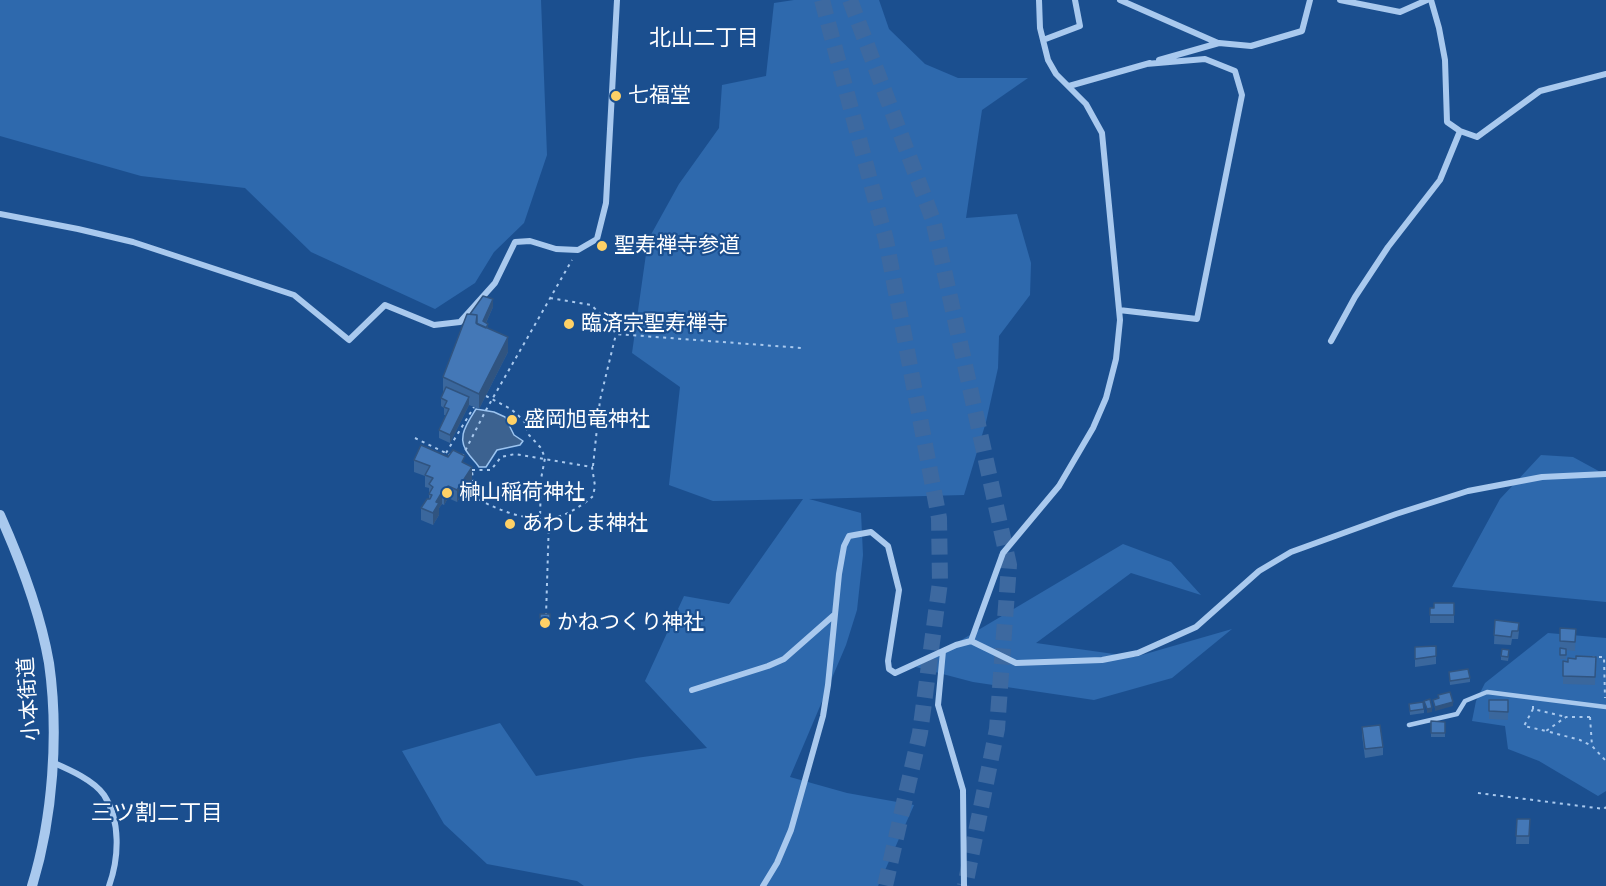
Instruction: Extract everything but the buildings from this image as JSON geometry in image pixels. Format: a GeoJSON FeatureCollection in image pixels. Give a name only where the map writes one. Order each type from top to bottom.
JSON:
{"type":"FeatureCollection","features":[{"type":"Feature","properties":{"kind":"street"},"geometry":{"type":"LineString","coordinates":[[0,214],[133,242],[294,295],[349,340],[385,305],[434,325],[459,322],[495,283],[515,242],[530,241],[556,249],[578,250],[597,239],[606,204],[618,0]]}},
{"type":"Feature","properties":{"kind":"street"},"geometry":{"type":"LineString","coordinates":[[970,641],[1003,553],[1059,486],[1093,428],[1102,408],[1116,359],[1119,310],[1102,133],[1086,104],[1056,74],[1048,60],[1040,28],[1039,0]]}},
{"type":"Feature","properties":{"kind":"street"},"geometry":{"type":"LineString","coordinates":[[1043,40],[1080,26],[1075,0]]}},
{"type":"Feature","properties":{"kind":"street"},"geometry":{"type":"LineString","coordinates":[[1120,0],[1219,43],[1251,46],[1302,31],[1310,0]]}},
{"type":"Feature","properties":{"kind":"street"},"geometry":{"type":"LineString","coordinates":[[1340,0],[1400,12],[1429,0],[1439,28],[1445,60],[1447,122],[1460,131],[1477,137],[1540,91],[1606,74]]}},
{"type":"Feature","properties":{"kind":"street"},"geometry":{"type":"LineString","coordinates":[[1068,86],[1219,43]]}},
{"type":"Feature","properties":{"kind":"street"},"geometry":{"type":"LineString","coordinates":[[1119,310],[1197,319],[1242,95],[1235,71],[1205,59],[1146,64]]}},
{"type":"Feature","properties":{"kind":"street"},"geometry":{"type":"LineString","coordinates":[[1331,341],[1355,297],[1388,247],[1440,180],[1460,131]]}},
{"type":"Feature","properties":{"kind":"street"},"geometry":{"type":"LineString","coordinates":[[763,886],[777,863],[791,830],[823,716],[834,615],[844,546],[849,536],[871,532],[888,546],[899,590],[888,661],[889,669],[895,673],[956,645],[970,641],[1016,663],[1102,660],[1138,653],[1196,627],[1259,571],[1291,552],[1468,491],[1542,477],[1606,474]]}},
{"type":"Feature","properties":{"kind":"street","name":"小本街道"},"geometry":{"type":"LineString","coordinates":[[0,515],[29,586],[46,652],[53,708],[48,815],[32,886]]}},
{"type":"Feature","properties":{"kind":"street"},"geometry":{"type":"LineString","coordinates":[[692,690],[784,659],[834,615]]}},
{"type":"Feature","properties":{"kind":"street"},"geometry":{"type":"LineString","coordinates":[[943,651],[938,705],[963,790],[964,886]]}},
{"type":"Feature","properties":{"kind":"street"},"geometry":{"type":"LineString","coordinates":[[52,762],[82,777],[103,793],[113,815],[117,840],[115,869],[110,886]]}},
{"type":"Feature","properties":{"kind":"lane"},"geometry":{"type":"LineString","coordinates":[[1409,724],[1457,714],[1465,701],[1487,692],[1605,707]]}},
{"type":"Feature","properties":{"kind":"path"},"geometry":{"type":"LineString","coordinates":[[460,460],[492,399],[578,250]]}},
{"type":"Feature","properties":{"kind":"path"},"geometry":{"type":"LineString","coordinates":[[472,470],[475,497],[485,504],[540,519],[549,519],[582,506],[593,496],[595,486],[592,467],[600,400],[616,334],[608,321],[591,305],[550,298]]}},
{"type":"Feature","properties":{"kind":"path"},"geometry":{"type":"LineString","coordinates":[[616,334],[802,348]]}},
{"type":"Feature","properties":{"kind":"path"},"geometry":{"type":"LineString","coordinates":[[486,396],[511,409],[524,421],[528,435],[541,448],[544,458],[540,519]]}},
{"type":"Feature","properties":{"kind":"path"},"geometry":{"type":"LineString","coordinates":[[446,453],[474,407]]}},
{"type":"Feature","properties":{"kind":"path"},"geometry":{"type":"LineString","coordinates":[[415,438],[453,457]]}},
{"type":"Feature","properties":{"kind":"path"},"geometry":{"type":"LineString","coordinates":[[466,465],[472,470],[491,470],[501,457],[515,453],[592,467]]}},
{"type":"Feature","properties":{"kind":"path"},"geometry":{"type":"LineString","coordinates":[[546,619],[549,519]]}},
{"type":"Feature","properties":{"kind":"path"},"geometry":{"type":"LineString","coordinates":[[1584,657],[1604,657],[1605,707]]}},
{"type":"Feature","properties":{"kind":"path"},"geometry":{"type":"LineString","coordinates":[[1524,726],[1533,709],[1533,698]]}},
{"type":"Feature","properties":{"kind":"path"},"geometry":{"type":"LineString","coordinates":[[1533,709],[1566,717],[1590,717],[1592,746]]}},
{"type":"Feature","properties":{"kind":"path"},"geometry":{"type":"LineString","coordinates":[[1545,731],[1566,717]]}},
{"type":"Feature","properties":{"kind":"path"},"geometry":{"type":"LineString","coordinates":[[1519,727],[1524,726],[1580,740],[1592,746],[1606,761]]}},
{"type":"Feature","properties":{"kind":"path"},"geometry":{"type":"LineString","coordinates":[[1479,793],[1604,809],[1606,807]]}},
{"type":"Feature","properties":{"kind":"shaded area"},"geometry":{"type":"Polygon","coordinates":[[[0,0],[541,0],[547,155],[524,223],[494,252],[475,283],[435,309],[311,252],[245,188],[141,176],[0,136],[0,0]]]}},
{"type":"Feature","properties":{"kind":"shaded area"},"geometry":{"type":"Polygon","coordinates":[[[794,0],[879,0],[889,29],[925,64],[958,78],[1028,78],[982,110],[966,218],[1017,214],[1031,263],[1030,295],[999,336],[998,368],[986,422],[964,495],[809,499],[861,513],[863,555],[857,610],[846,645],[790,777],[847,793],[914,805],[878,886],[584,886],[577,881],[487,864],[444,824],[402,751],[500,723],[536,776],[707,748],[645,681],[684,596],[729,604],[803,499],[713,501],[669,485],[680,387],[632,353],[648,240],[679,184],[719,128],[722,85],[766,76],[774,3],[794,0]]]}},
{"type":"Feature","properties":{"kind":"shaded area"},"geometry":{"type":"Polygon","coordinates":[[[476,409],[494,412],[505,417],[514,435],[523,441],[520,445],[497,450],[486,467],[479,467],[463,444],[464,432],[476,409]]]}},
{"type":"Feature","properties":{"kind":"shaded area"},"geometry":{"type":"Polygon","coordinates":[[[1541,455],[1573,457],[1606,475],[1606,602],[1452,587],[1500,499],[1541,455]]]}},
{"type":"Feature","properties":{"kind":"shaded area"},"geometry":{"type":"Polygon","coordinates":[[[1123,544],[1171,562],[1201,595],[1131,573],[1036,643],[1135,657],[1232,629],[1172,678],[1094,700],[973,682],[916,667],[1123,544]]]}},
{"type":"Feature","properties":{"kind":"shaded area"},"geometry":{"type":"Polygon","coordinates":[[[1548,633],[1606,638],[1606,791],[1598,796],[1539,761],[1508,749],[1505,726],[1472,721],[1476,701],[1485,683],[1548,633]]]}},
{"type":"Feature","properties":{"kind":"tunnel"},"geometry":{"type":"LineString","coordinates":[[822,0],[886,240],[939,518],[940,582],[920,733],[885,886]]}},
{"type":"Feature","properties":{"kind":"tunnel"},"geometry":{"type":"LineString","coordinates":[[850,0],[933,220],[1009,565],[997,729],[965,886]]}},
{"type":"Feature","properties":{"kind":"place","name":"七福堂"},"geometry":{"type":"Point","coordinates":[616,96]}},
{"type":"Feature","properties":{"kind":"place","name":"聖寿禅寺参道"},"geometry":{"type":"Point","coordinates":[602,246]}},
{"type":"Feature","properties":{"kind":"place","name":"臨済宗聖寿禅寺"},"geometry":{"type":"Point","coordinates":[569,324]}},
{"type":"Feature","properties":{"kind":"place","name":"盛岡旭竜神社"},"geometry":{"type":"Point","coordinates":[512,420]}},
{"type":"Feature","properties":{"kind":"place","name":"榊山稲荷神社"},"geometry":{"type":"Point","coordinates":[447,493]}},
{"type":"Feature","properties":{"kind":"place","name":"あわしま神社"},"geometry":{"type":"Point","coordinates":[510,524]}},
{"type":"Feature","properties":{"kind":"place","name":"かねつくり神社"},"geometry":{"type":"Point","coordinates":[545,623]}},
{"type":"Feature","properties":{"kind":"district","name":"北山二丁目"},"geometry":{"type":"Point","coordinates":[704,38]}},
{"type":"Feature","properties":{"kind":"district","name":"三ツ割二丁目"},"geometry":{"type":"Point","coordinates":[157,813]}}]}
